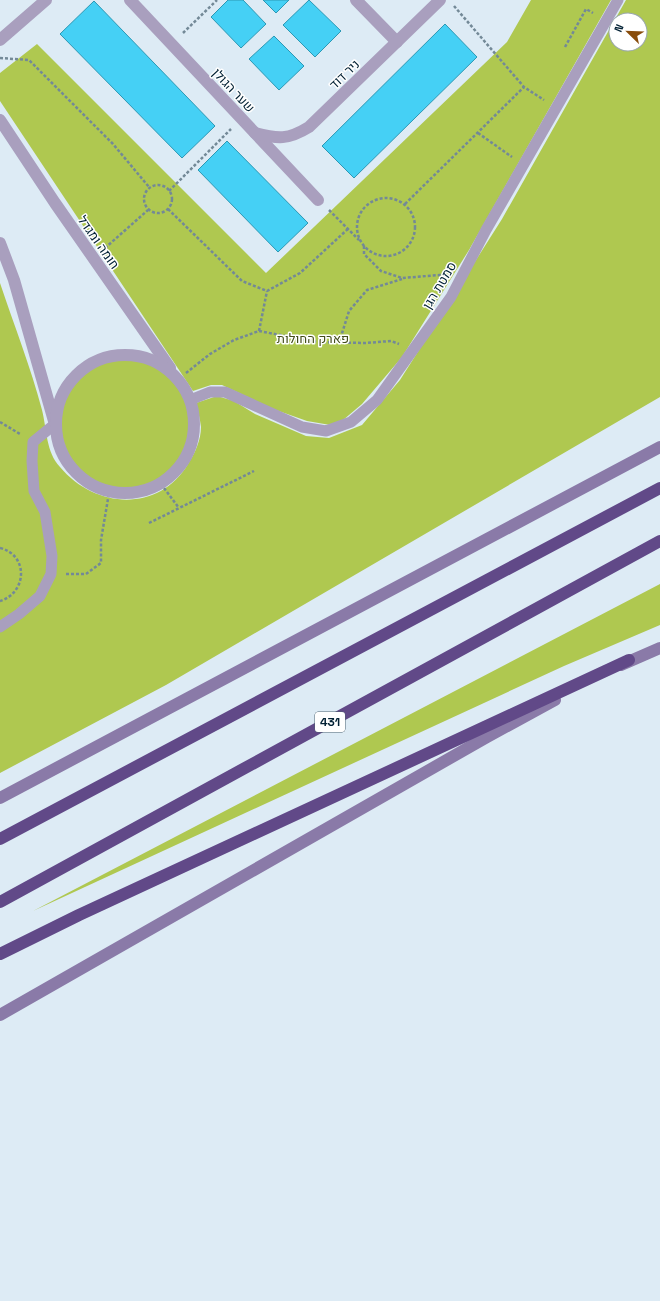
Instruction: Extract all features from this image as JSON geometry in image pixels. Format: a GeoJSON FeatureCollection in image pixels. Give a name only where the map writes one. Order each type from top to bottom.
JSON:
{"type":"FeatureCollection","features":[{"type":"Feature","properties":{"kind":"highway"},"geometry":{"type":"LineString","coordinates":[[0,839],[660,488]]}},
{"type":"Feature","properties":{"kind":"highway","name":"431"},"geometry":{"type":"LineString","coordinates":[[0,902],[660,541]]}},
{"type":"Feature","properties":{"kind":"highway"},"geometry":{"type":"LineString","coordinates":[[0,954],[79,915],[629,660]]}},
{"type":"Feature","properties":{"kind":"main road"},"geometry":{"type":"LineString","coordinates":[[0,798],[660,447]]}},
{"type":"Feature","properties":{"kind":"main road"},"geometry":{"type":"LineString","coordinates":[[0,1015],[487,736],[629,660],[660,648]]}},
{"type":"Feature","properties":{"kind":"street"},"geometry":{"type":"LineString","coordinates":[[0,40],[46,0]]}},
{"type":"Feature","properties":{"kind":"street","name":"שער הגולן"},"geometry":{"type":"LineString","coordinates":[[130,0],[318,200]]}},
{"type":"Feature","properties":{"kind":"street"},"geometry":{"type":"LineString","coordinates":[[356,0],[397,42]]}},
{"type":"Feature","properties":{"kind":"street","name":"ניר דוד"},"geometry":{"type":"LineString","coordinates":[[255,133],[282,139],[295,136],[309,127],[440,0]]}},
{"type":"Feature","properties":{"kind":"street","name":"חומה ומגדל"},"geometry":{"type":"LineString","coordinates":[[0,120],[93,259],[178,379],[190,400],[194,424],[190,448],[179,468],[161,484],[145,492],[127,494],[109,493],[87,484],[70,468],[58,448],[55,424],[14,280],[0,243]]}},
{"type":"Feature","properties":{"kind":"street","name":"חומה ומגדל"},"geometry":{"type":"LineString","coordinates":[[55,424],[59,400],[71,379],[90,364],[112,355],[137,355],[160,363],[178,379]]}},
{"type":"Feature","properties":{"kind":"lane","name":"סמטת הגן"},"geometry":{"type":"LineString","coordinates":[[612,12],[618,0]]}},
{"type":"Feature","properties":{"kind":"lane","name":"סמטת הגן"},"geometry":{"type":"LineString","coordinates":[[190,400],[210,392],[224,392],[302,427],[326,431],[351,422],[377,400],[451,297],[523,165],[608,20]]}},
{"type":"Feature","properties":{"kind":"lane"},"geometry":{"type":"LineString","coordinates":[[0,627],[19,614],[40,596],[51,574],[52,556],[44,512],[34,491],[32,460],[33,442],[55,424]]}},
{"type":"Feature","properties":{"kind":"path"},"geometry":{"type":"LineString","coordinates":[[172,44],[217,0]]}},
{"type":"Feature","properties":{"kind":"path"},"geometry":{"type":"LineString","coordinates":[[453,6],[524,88],[556,107]]}},
{"type":"Feature","properties":{"kind":"path"},"geometry":{"type":"LineString","coordinates":[[565,47],[586,10],[608,20]]}},
{"type":"Feature","properties":{"kind":"path"},"geometry":{"type":"LineString","coordinates":[[0,58],[29,60],[113,144],[149,187]]}},
{"type":"Feature","properties":{"kind":"path"},"geometry":{"type":"LineString","coordinates":[[405,204],[524,88]]}},
{"type":"Feature","properties":{"kind":"path"},"geometry":{"type":"LineString","coordinates":[[170,191],[241,118]]}},
{"type":"Feature","properties":{"kind":"path"},"geometry":{"type":"LineString","coordinates":[[478,133],[523,165]]}},
{"type":"Feature","properties":{"kind":"path"},"geometry":{"type":"LineString","coordinates":[[158,184],[170,191],[172,200],[168,209],[161,213],[148,210],[143,198],[149,187],[158,184]]}},
{"type":"Feature","properties":{"kind":"path"},"geometry":{"type":"LineString","coordinates":[[318,200],[349,228],[364,246],[371,252],[385,256],[399,254],[407,248],[413,240],[415,221],[405,204],[397,200],[387,198],[378,199],[366,207],[358,219],[357,228],[359,238],[364,246],[364,254],[381,271],[402,278]]}},
{"type":"Feature","properties":{"kind":"path"},"geometry":{"type":"LineString","coordinates":[[168,209],[242,280],[267,291]]}},
{"type":"Feature","properties":{"kind":"path"},"geometry":{"type":"LineString","coordinates":[[93,259],[148,210]]}},
{"type":"Feature","properties":{"kind":"path"},"geometry":{"type":"LineString","coordinates":[[267,291],[300,273],[349,228]]}},
{"type":"Feature","properties":{"kind":"path"},"geometry":{"type":"LineString","coordinates":[[339,343],[349,312],[367,290],[402,278],[440,274],[460,278]]}},
{"type":"Feature","properties":{"kind":"path"},"geometry":{"type":"LineString","coordinates":[[259,331],[267,291]]}},
{"type":"Feature","properties":{"kind":"path"},"geometry":{"type":"LineString","coordinates":[[178,379],[210,354],[234,340],[259,331],[317,342],[339,343],[391,341],[413,350]]}},
{"type":"Feature","properties":{"kind":"path"},"geometry":{"type":"LineString","coordinates":[[0,422],[33,442]]}},
{"type":"Feature","properties":{"kind":"path"},"geometry":{"type":"LineString","coordinates":[[149,523],[254,471]]}},
{"type":"Feature","properties":{"kind":"path"},"geometry":{"type":"LineString","coordinates":[[161,484],[179,508]]}},
{"type":"Feature","properties":{"kind":"path"},"geometry":{"type":"LineString","coordinates":[[51,574],[86,574],[101,563],[101,540],[109,493]]}},
{"type":"Feature","properties":{"kind":"path"},"geometry":{"type":"LineString","coordinates":[[0,548],[13,553],[18,560],[22,577],[14,594],[0,601]]}},
{"type":"Feature","properties":{"kind":"green space","name":"פארק החולות"},"geometry":{"type":"Polygon","coordinates":[[[531,0],[611,0],[469,250],[402,357],[362,404],[336,426],[307,421],[273,409],[222,385],[211,385],[193,391],[0,101],[0,73],[37,44],[266,273],[507,42],[531,0]]]}},
{"type":"Feature","properties":{"kind":"green space"},"geometry":{"type":"Polygon","coordinates":[[[626,0],[660,0],[660,397],[166,685],[0,773],[0,283],[33,378],[42,410],[49,448],[55,461],[74,481],[91,491],[108,497],[126,500],[144,498],[161,491],[176,480],[188,464],[200,437],[201,424],[196,403],[217,396],[234,401],[255,414],[306,436],[329,438],[362,425],[400,380],[502,219],[608,32],[608,52],[648,52],[648,12],[619,12],[626,0]]]}},
{"type":"Feature","properties":{"kind":"green space"},"geometry":{"type":"Polygon","coordinates":[[[125,357],[151,362],[167,372],[177,382],[187,398],[192,424],[187,450],[177,466],[167,476],[151,486],[125,491],[99,486],[83,476],[73,466],[63,450],[58,424],[63,398],[73,382],[83,372],[99,362],[125,357]]]}},
{"type":"Feature","properties":{"kind":"green space"},"geometry":{"type":"Polygon","coordinates":[[[660,584],[660,625],[564,666],[33,911],[660,584]]]}},
{"type":"Feature","properties":{"kind":"building"},"geometry":{"type":"Polygon","coordinates":[[[228,0],[243,0],[266,24],[241,48],[211,17],[228,0]]]}},
{"type":"Feature","properties":{"kind":"building"},"geometry":{"type":"Polygon","coordinates":[[[263,0],[289,0],[276,13],[263,0]]]}},
{"type":"Feature","properties":{"kind":"building"},"geometry":{"type":"Polygon","coordinates":[[[309,0],[341,31],[315,57],[283,25],[309,0]]]}},
{"type":"Feature","properties":{"kind":"building"},"geometry":{"type":"Polygon","coordinates":[[[94,1],[215,126],[182,158],[60,34],[94,1]]]}},
{"type":"Feature","properties":{"kind":"building"},"geometry":{"type":"Polygon","coordinates":[[[445,24],[477,57],[354,178],[322,146],[445,24]]]}},
{"type":"Feature","properties":{"kind":"building"},"geometry":{"type":"Polygon","coordinates":[[[274,36],[304,66],[279,90],[249,59],[274,36]]]}},
{"type":"Feature","properties":{"kind":"building"},"geometry":{"type":"Polygon","coordinates":[[[227,141],[308,223],[278,252],[198,170],[227,141]]]}}]}
